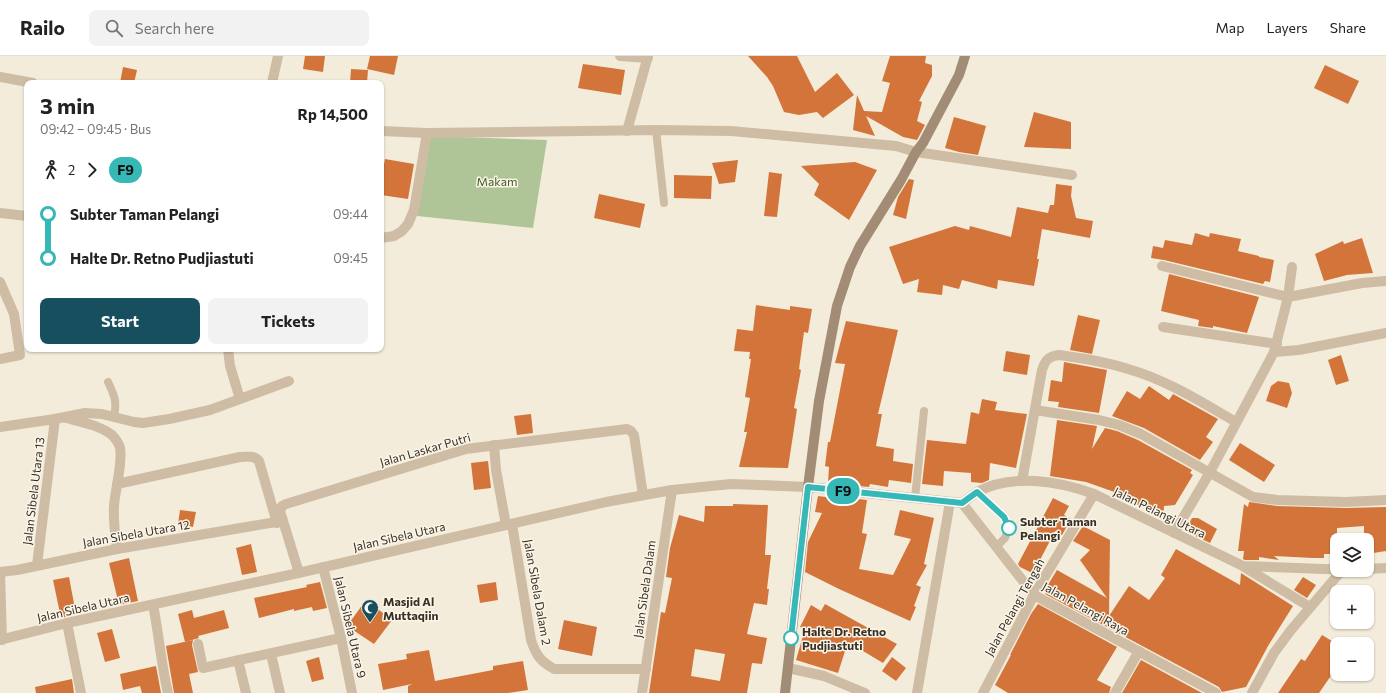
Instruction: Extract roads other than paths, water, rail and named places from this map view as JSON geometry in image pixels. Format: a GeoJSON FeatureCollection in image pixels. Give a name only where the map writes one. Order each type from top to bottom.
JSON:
{"type":"FeatureCollection","features":[{"type":"Feature","properties":{"kind":"main road"},"geometry":{"type":"LineString","coordinates":[[785,693],[819,401],[837,306],[850,267],[860,246],[895,191],[916,152],[923,143],[959,75],[965,56]]}},
{"type":"Feature","properties":{"kind":"street"},"geometry":{"type":"LineString","coordinates":[[273,80],[278,56]]}},
{"type":"Feature","properties":{"kind":"street"},"geometry":{"type":"LineString","coordinates":[[620,56],[648,57],[627,131]]}},
{"type":"Feature","properties":{"kind":"street"},"geometry":{"type":"LineString","coordinates":[[0,76],[24,81]]}},
{"type":"Feature","properties":{"kind":"street"},"geometry":{"type":"LineString","coordinates":[[384,131],[427,133],[656,130],[731,131],[896,146],[916,152],[1072,175]]}},
{"type":"Feature","properties":{"kind":"street"},"geometry":{"type":"LineString","coordinates":[[384,238],[394,236],[402,231],[408,224],[414,210],[427,133]]}},
{"type":"Feature","properties":{"kind":"street"},"geometry":{"type":"LineString","coordinates":[[0,213],[24,216]]}},
{"type":"Feature","properties":{"kind":"street"},"geometry":{"type":"LineString","coordinates":[[1162,266],[1288,297],[1362,283],[1386,281]]}},
{"type":"Feature","properties":{"kind":"street"},"geometry":{"type":"LineString","coordinates":[[1174,533],[1209,474],[1276,348],[1288,297],[1292,267]]}},
{"type":"Feature","properties":{"kind":"street"},"geometry":{"type":"LineString","coordinates":[[0,282],[14,314],[23,346],[20,355],[0,359]]}},
{"type":"Feature","properties":{"kind":"street"},"geometry":{"type":"LineString","coordinates":[[1163,327],[1276,348],[1299,350],[1386,333]]}},
{"type":"Feature","properties":{"kind":"street"},"geometry":{"type":"LineString","coordinates":[[228,352],[230,366],[240,400]]}},
{"type":"Feature","properties":{"kind":"street"},"geometry":{"type":"LineString","coordinates":[[1022,481],[1044,362],[1050,357],[1059,355],[1108,363],[1130,369],[1173,386],[1236,422]]}},
{"type":"Feature","properties":{"kind":"street"},"geometry":{"type":"LineString","coordinates":[[0,427],[85,413],[143,423],[196,414],[240,400],[289,381]]}},
{"type":"Feature","properties":{"kind":"street"},"geometry":{"type":"LineString","coordinates":[[1035,410],[1099,420],[1119,425],[1140,434],[1252,497],[1277,500],[1346,502],[1386,500]]}},
{"type":"Feature","properties":{"kind":"street"},"geometry":{"type":"LineString","coordinates":[[58,418],[85,422],[103,429],[113,436],[120,447],[113,524],[117,549]]}},
{"type":"Feature","properties":{"kind":"street","name":"Jalan Sibela Utara 13"},"geometry":{"type":"LineString","coordinates":[[37,565],[58,418]]}},
{"type":"Feature","properties":{"kind":"street","name":"Jalan Laskar Putri"},"geometry":{"type":"LineString","coordinates":[[296,574],[280,511],[282,506],[466,449],[626,429],[631,431],[634,435],[643,495]]}},
{"type":"Feature","properties":{"kind":"street","name":"Jalan Sibela Dalam 2"},"geometry":{"type":"LineString","coordinates":[[494,445],[496,470],[509,525],[531,640],[535,652],[543,663],[554,669],[646,669]]}},
{"type":"Feature","properties":{"kind":"street"},"geometry":{"type":"LineString","coordinates":[[117,484],[240,458],[256,458],[259,461],[276,522],[296,574]]}},
{"type":"Feature","properties":{"kind":"street","name":"Jalan Pelangi Utara"},"geometry":{"type":"LineString","coordinates":[[962,503],[977,492],[998,484],[1022,481],[1055,484],[1080,489],[1094,494],[1243,566],[1330,570]]}},
{"type":"Feature","properties":{"kind":"street","name":"Jalan Sibela Utara"},"geometry":{"type":"LineString","coordinates":[[1,640],[67,623],[296,574],[606,502],[672,490],[731,484],[808,487]]}},
{"type":"Feature","properties":{"kind":"street"},"geometry":{"type":"LineString","coordinates":[[808,487],[962,503]]}},
{"type":"Feature","properties":{"kind":"street","name":"Jalan Sibela Dalam"},"geometry":{"type":"LineString","coordinates":[[642,693],[672,490]]}},
{"type":"Feature","properties":{"kind":"street","name":"Jalan Pelangi Tengah"},"geometry":{"type":"LineString","coordinates":[[983,693],[1034,595],[1094,494]]}},
{"type":"Feature","properties":{"kind":"street"},"geometry":{"type":"LineString","coordinates":[[917,693],[950,502]]}},
{"type":"Feature","properties":{"kind":"street","name":"Jalan Pelangi Raya"},"geometry":{"type":"LineString","coordinates":[[962,503],[1034,595],[1216,693]]}},
{"type":"Feature","properties":{"kind":"street","name":"Jalan Sibela Utara 12"},"geometry":{"type":"LineString","coordinates":[[0,572],[17,570],[117,549],[276,522]]}},
{"type":"Feature","properties":{"kind":"street"},"geometry":{"type":"LineString","coordinates":[[1243,566],[1310,607]]}},
{"type":"Feature","properties":{"kind":"street","name":"Jalan Sibela Utara 9"},"geometry":{"type":"LineString","coordinates":[[324,567],[352,693]]}},
{"type":"Feature","properties":{"kind":"street"},"geometry":{"type":"LineString","coordinates":[[1374,569],[1386,568]]}},
{"type":"Feature","properties":{"kind":"street"},"geometry":{"type":"LineString","coordinates":[[0,572],[1,640]]}},
{"type":"Feature","properties":{"kind":"street"},"geometry":{"type":"LineString","coordinates":[[1252,693],[1274,653],[1336,577]]}},
{"type":"Feature","properties":{"kind":"street"},"geometry":{"type":"LineString","coordinates":[[152,605],[159,632],[160,656],[168,693]]}},
{"type":"Feature","properties":{"kind":"street"},"geometry":{"type":"LineString","coordinates":[[67,623],[80,693]]}},
{"type":"Feature","properties":{"kind":"street"},"geometry":{"type":"LineString","coordinates":[[198,644],[203,668],[341,638]]}},
{"type":"Feature","properties":{"kind":"street"},"geometry":{"type":"LineString","coordinates":[[1115,693],[1139,651]]}},
{"type":"Feature","properties":{"kind":"street"},"geometry":{"type":"LineString","coordinates":[[271,654],[280,693]]}},
{"type":"Feature","properties":{"kind":"street"},"geometry":{"type":"LineString","coordinates":[[238,660],[246,693]]}},
{"type":"Feature","properties":{"kind":"street"},"geometry":{"type":"LineString","coordinates":[[788,668],[824,676],[865,693]]}},
{"type":"Feature","properties":{"kind":"lane"},"geometry":{"type":"LineString","coordinates":[[656,130],[664,203]]}},
{"type":"Feature","properties":{"kind":"lane"},"geometry":{"type":"LineString","coordinates":[[108,382],[116,398],[114,417]]}},
{"type":"Feature","properties":{"kind":"lane"},"geometry":{"type":"LineString","coordinates":[[915,498],[924,411]]}},
{"type":"Feature","properties":{"kind":"lane"},"geometry":{"type":"LineString","coordinates":[[977,492],[1004,517],[1009,528],[1005,538],[996,547]]}},
{"type":"Feature","properties":{"kind":"place","name":"Subter Taman Pelangi"},"geometry":{"type":"Point","coordinates":[1009,528]}},
{"type":"Feature","properties":{"kind":"place","name":"Masjid Al Muttaqiin"},"geometry":{"type":"Point","coordinates":[370,623]}},
{"type":"Feature","properties":{"kind":"place","name":"Halte Dr. Retno Pudjiastuti"},"geometry":{"type":"Point","coordinates":[791,638]}},
{"type":"Feature","properties":{"kind":"park label","name":"Makam"},"geometry":{"type":"Point","coordinates":[497,181]}}]}
